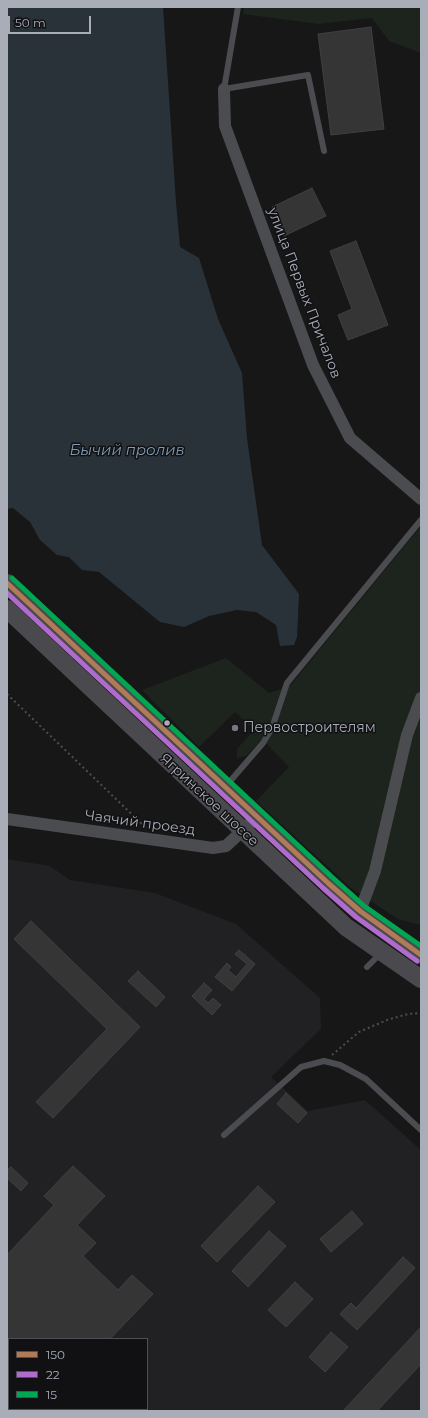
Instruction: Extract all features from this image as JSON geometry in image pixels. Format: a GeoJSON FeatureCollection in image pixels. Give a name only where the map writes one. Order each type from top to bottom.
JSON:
{"type":"FeatureCollection","features":[{"type":"Feature","properties":{"kind":"main road","name":"Ягринское шоссе"},"geometry":{"type":"LineString","coordinates":[[7,583],[257,817],[360,911],[421,955]]}},
{"type":"Feature","properties":{"kind":"main road","name":"Ягринское шоссе"},"geometry":{"type":"LineString","coordinates":[[7,609],[346,927],[421,979]]}},
{"type":"Feature","properties":{"kind":"street","name":"улица Первых Причалов"},"geometry":{"type":"LineString","coordinates":[[224,89],[225,126],[313,365],[350,438],[421,500]]}},
{"type":"Feature","properties":{"kind":"street"},"geometry":{"type":"LineString","coordinates":[[360,911],[375,871],[407,735],[421,698]]}},
{"type":"Feature","properties":{"kind":"street","name":"Чаячий проезд"},"geometry":{"type":"LineString","coordinates":[[7,819],[213,848],[226,846],[257,817]]}},
{"type":"Feature","properties":{"kind":"lane"},"geometry":{"type":"LineString","coordinates":[[238,7],[224,89],[308,75],[324,151]]}},
{"type":"Feature","properties":{"kind":"lane"},"geometry":{"type":"LineString","coordinates":[[225,787],[266,738],[272,728],[287,683],[421,520]]}},
{"type":"Feature","properties":{"kind":"lane"},"geometry":{"type":"LineString","coordinates":[[367,967],[382,952]]}},
{"type":"Feature","properties":{"kind":"lane"},"geometry":{"type":"LineString","coordinates":[[224,1135],[301,1067],[324,1062],[340,1065],[366,1079],[421,1130]]}},
{"type":"Feature","properties":{"kind":"path"},"geometry":{"type":"LineString","coordinates":[[7,694],[158,840]]}},
{"type":"Feature","properties":{"kind":"path"},"geometry":{"type":"LineString","coordinates":[[324,1062],[359,1032],[387,1020],[421,1013]]}},
{"type":"Feature","properties":{"kind":"shaded area"},"geometry":{"type":"Polygon","coordinates":[[[244,7],[421,7],[421,53],[389,41],[372,18],[318,24],[243,14],[244,7]]]}},
{"type":"Feature","properties":{"kind":"shaded area"},"geometry":{"type":"Polygon","coordinates":[[[421,526],[421,925],[398,919],[351,888],[256,801],[289,767],[262,739],[246,756],[237,758],[237,749],[254,730],[235,712],[199,747],[142,690],[226,658],[269,693],[290,686],[421,526]]]}},
{"type":"Feature","properties":{"kind":"shaded area"},"geometry":{"type":"Polygon","coordinates":[[[7,859],[50,866],[70,880],[155,893],[236,924],[320,998],[321,1029],[271,1077],[308,1111],[365,1100],[421,1150],[421,1411],[7,1411],[7,859]]]}},
{"type":"Feature","properties":{"kind":"water","name":"Бычий пролив"},"geometry":{"type":"Polygon","coordinates":[[[7,7],[163,7],[180,247],[199,258],[218,319],[242,373],[247,438],[262,545],[299,594],[297,637],[294,645],[280,646],[276,625],[256,612],[237,610],[209,616],[184,627],[160,622],[99,572],[82,570],[69,557],[57,555],[40,540],[30,522],[13,508],[7,509],[7,7]]]}},
{"type":"Feature","properties":{"kind":"building"},"geometry":{"type":"Polygon","coordinates":[[[371,27],[384,129],[331,135],[318,34],[371,27]]]}},
{"type":"Feature","properties":{"kind":"building"},"geometry":{"type":"Polygon","coordinates":[[[312,188],[326,216],[284,236],[272,207],[312,188]]]}},
{"type":"Feature","properties":{"kind":"building"},"geometry":{"type":"Polygon","coordinates":[[[356,241],[388,325],[348,340],[338,315],[352,309],[330,251],[356,241]]]}},
{"type":"Feature","properties":{"kind":"building"},"geometry":{"type":"Polygon","coordinates":[[[31,921],[140,1027],[53,1118],[36,1102],[107,1029],[14,939],[31,921]]]}},
{"type":"Feature","properties":{"kind":"building"},"geometry":{"type":"Polygon","coordinates":[[[239,950],[255,964],[232,991],[215,977],[227,963],[231,967],[228,970],[236,977],[247,964],[235,954],[239,950]]]}},
{"type":"Feature","properties":{"kind":"building"},"geometry":{"type":"Polygon","coordinates":[[[138,971],[165,997],[156,1007],[128,981],[138,971]]]}},
{"type":"Feature","properties":{"kind":"building"},"geometry":{"type":"Polygon","coordinates":[[[204,983],[212,990],[204,999],[208,1003],[213,998],[221,1005],[212,1015],[192,996],[204,983]]]}},
{"type":"Feature","properties":{"kind":"building"},"geometry":{"type":"Polygon","coordinates":[[[286,1093],[307,1113],[298,1123],[277,1104],[286,1093]]]}},
{"type":"Feature","properties":{"kind":"building"},"geometry":{"type":"Polygon","coordinates":[[[73,1166],[105,1196],[77,1225],[96,1243],[83,1256],[118,1290],[132,1275],[153,1294],[111,1338],[8,1338],[8,1410],[60,1411],[7,1411],[7,1255],[54,1205],[44,1196],[73,1166]]]}},
{"type":"Feature","properties":{"kind":"building"},"geometry":{"type":"Polygon","coordinates":[[[11,1167],[28,1183],[21,1191],[7,1178],[7,1170],[11,1167]]]}},
{"type":"Feature","properties":{"kind":"building"},"geometry":{"type":"Polygon","coordinates":[[[258,1186],[275,1202],[217,1262],[201,1246],[258,1186]]]}},
{"type":"Feature","properties":{"kind":"building"},"geometry":{"type":"Polygon","coordinates":[[[352,1211],[363,1224],[331,1252],[320,1239],[352,1211]]]}},
{"type":"Feature","properties":{"kind":"building"},"geometry":{"type":"Polygon","coordinates":[[[269,1231],[286,1246],[248,1287],[232,1271],[269,1231]]]}},
{"type":"Feature","properties":{"kind":"building"},"geometry":{"type":"Polygon","coordinates":[[[403,1257],[415,1268],[357,1330],[340,1314],[351,1303],[356,1308],[403,1257]]]}},
{"type":"Feature","properties":{"kind":"building"},"geometry":{"type":"Polygon","coordinates":[[[295,1282],[313,1299],[286,1327],[268,1310],[295,1282]]]}},
{"type":"Feature","properties":{"kind":"building"},"geometry":{"type":"Polygon","coordinates":[[[421,1327],[421,1364],[377,1411],[343,1411],[421,1327]]]}},
{"type":"Feature","properties":{"kind":"building"},"geometry":{"type":"Polygon","coordinates":[[[331,1332],[348,1347],[325,1372],[309,1357],[331,1332]]]}},
{"type":"Feature","properties":{"kind":"transit line","name":"15"},"geometry":{"type":"LineString","coordinates":[[12,578],[364,906],[421,946]]}},
{"type":"Feature","properties":{"kind":"transit line","name":"150"},"geometry":{"type":"LineString","coordinates":[[7,583],[328,883],[360,911],[421,955]]}},
{"type":"Feature","properties":{"kind":"transit line","name":"22"},"geometry":{"type":"LineString","coordinates":[[7,593],[323,888],[356,917],[417,961]]}},
{"type":"Feature","properties":{"kind":"place","name":"Первостроителям"},"geometry":{"type":"Point","coordinates":[235,728]}}]}
